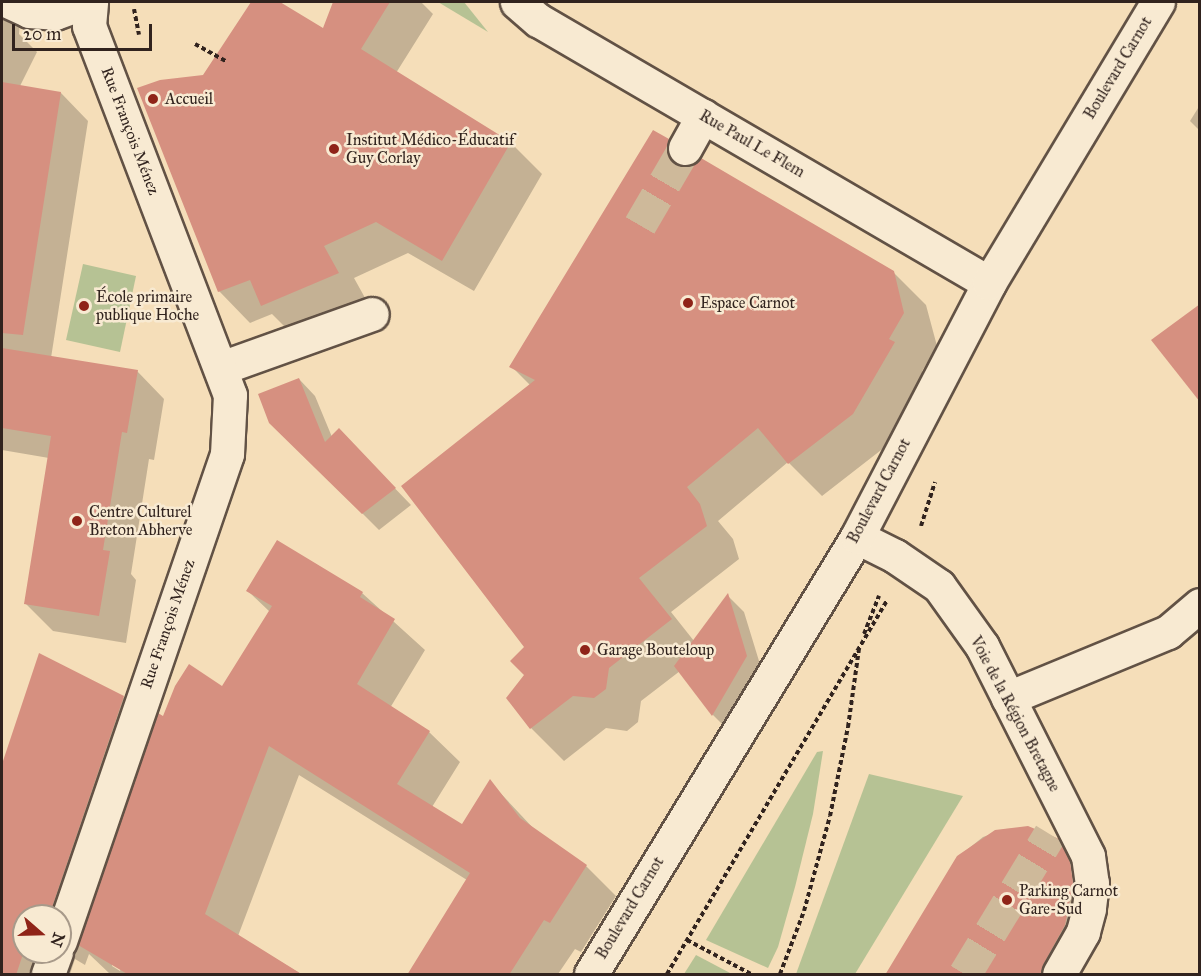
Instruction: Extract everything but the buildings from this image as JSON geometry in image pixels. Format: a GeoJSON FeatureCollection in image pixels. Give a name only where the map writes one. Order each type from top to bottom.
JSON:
{"type":"FeatureCollection","features":[{"type":"Feature","properties":{"kind":"street"},"geometry":{"type":"LineString","coordinates":[[10,2],[29,11],[55,13],[85,2]]}},
{"type":"Feature","properties":{"kind":"street","name":"Rue François Ménez"},"geometry":{"type":"LineString","coordinates":[[72,906],[227,454],[230,395],[89,26],[91,2]]}},
{"type":"Feature","properties":{"kind":"street","name":"Rue Paul Le Flem"},"geometry":{"type":"LineString","coordinates":[[517,2],[538,20],[989,283]]}},
{"type":"Feature","properties":{"kind":"street","name":"Boulevard Carnot"},"geometry":{"type":"LineString","coordinates":[[591,975],[857,537],[989,283],[1158,2]]}},
{"type":"Feature","properties":{"kind":"street"},"geometry":{"type":"LineString","coordinates":[[685,148],[703,116]]}},
{"type":"Feature","properties":{"kind":"street"},"geometry":{"type":"LineString","coordinates":[[221,368],[372,314]]}},
{"type":"Feature","properties":{"kind":"street","name":"Voie de la Région Bretagne"},"geometry":{"type":"LineString","coordinates":[[857,537],[895,556],[939,586],[982,646],[1008,698],[1058,821],[1088,856],[1092,883],[1083,932],[1059,975]]}},
{"type":"Feature","properties":{"kind":"street"},"geometry":{"type":"LineString","coordinates":[[1008,698],[1168,632],[1200,605]]}},
{"type":"Feature","properties":{"kind":"path"},"geometry":{"type":"LineString","coordinates":[[195,44],[227,62]]}},
{"type":"Feature","properties":{"kind":"path"},"geometry":{"type":"LineString","coordinates":[[780,975],[804,911],[830,816],[848,727],[859,647],[895,556]]}},
{"type":"Feature","properties":{"kind":"path"},"geometry":{"type":"LineString","coordinates":[[687,940],[751,975]]}},
{"type":"Feature","properties":{"kind":"green space"},"geometry":{"type":"Polygon","coordinates":[[[438,2],[464,2],[488,32],[438,2]]]}},
{"type":"Feature","properties":{"kind":"green space"},"geometry":{"type":"Polygon","coordinates":[[[83,264],[136,276],[120,352],[66,340],[83,264]]]}},
{"type":"Feature","properties":{"kind":"green space"},"geometry":{"type":"Polygon","coordinates":[[[823,751],[813,814],[795,887],[778,947],[768,968],[706,940],[817,752],[823,751]]]}},
{"type":"Feature","properties":{"kind":"green space"},"geometry":{"type":"Polygon","coordinates":[[[869,774],[963,796],[855,974],[796,974],[869,774]]]}},
{"type":"Feature","properties":{"kind":"green space"},"geometry":{"type":"Polygon","coordinates":[[[696,955],[732,974],[684,974],[696,955]]]}},
{"type":"Feature","properties":{"kind":"tunnel"},"geometry":{"type":"LineString","coordinates":[[640,225],[685,148]]}},
{"type":"Feature","properties":{"kind":"tunnel"},"geometry":{"type":"LineString","coordinates":[[965,974],[1050,834]]}},
{"type":"Feature","properties":{"kind":"place","name":"Accueil"},"geometry":{"type":"Point","coordinates":[153,99]}},
{"type":"Feature","properties":{"kind":"place","name":"Institut Médico-Éducatif Guy Corlay"},"geometry":{"type":"Point","coordinates":[334,149]}},
{"type":"Feature","properties":{"kind":"place","name":"Espace Carnot"},"geometry":{"type":"Point","coordinates":[688,303]}},
{"type":"Feature","properties":{"kind":"place","name":"École primaire publique Hoche"},"geometry":{"type":"Point","coordinates":[84,306]}},
{"type":"Feature","properties":{"kind":"place","name":"Centre Culturel Breton Abherve"},"geometry":{"type":"Point","coordinates":[77,521]}},
{"type":"Feature","properties":{"kind":"place","name":"Garage Bouteloup"},"geometry":{"type":"Point","coordinates":[585,650]}},
{"type":"Feature","properties":{"kind":"place","name":"Parking Carnot Gare-Sud"},"geometry":{"type":"Point","coordinates":[1007,900]}}]}
